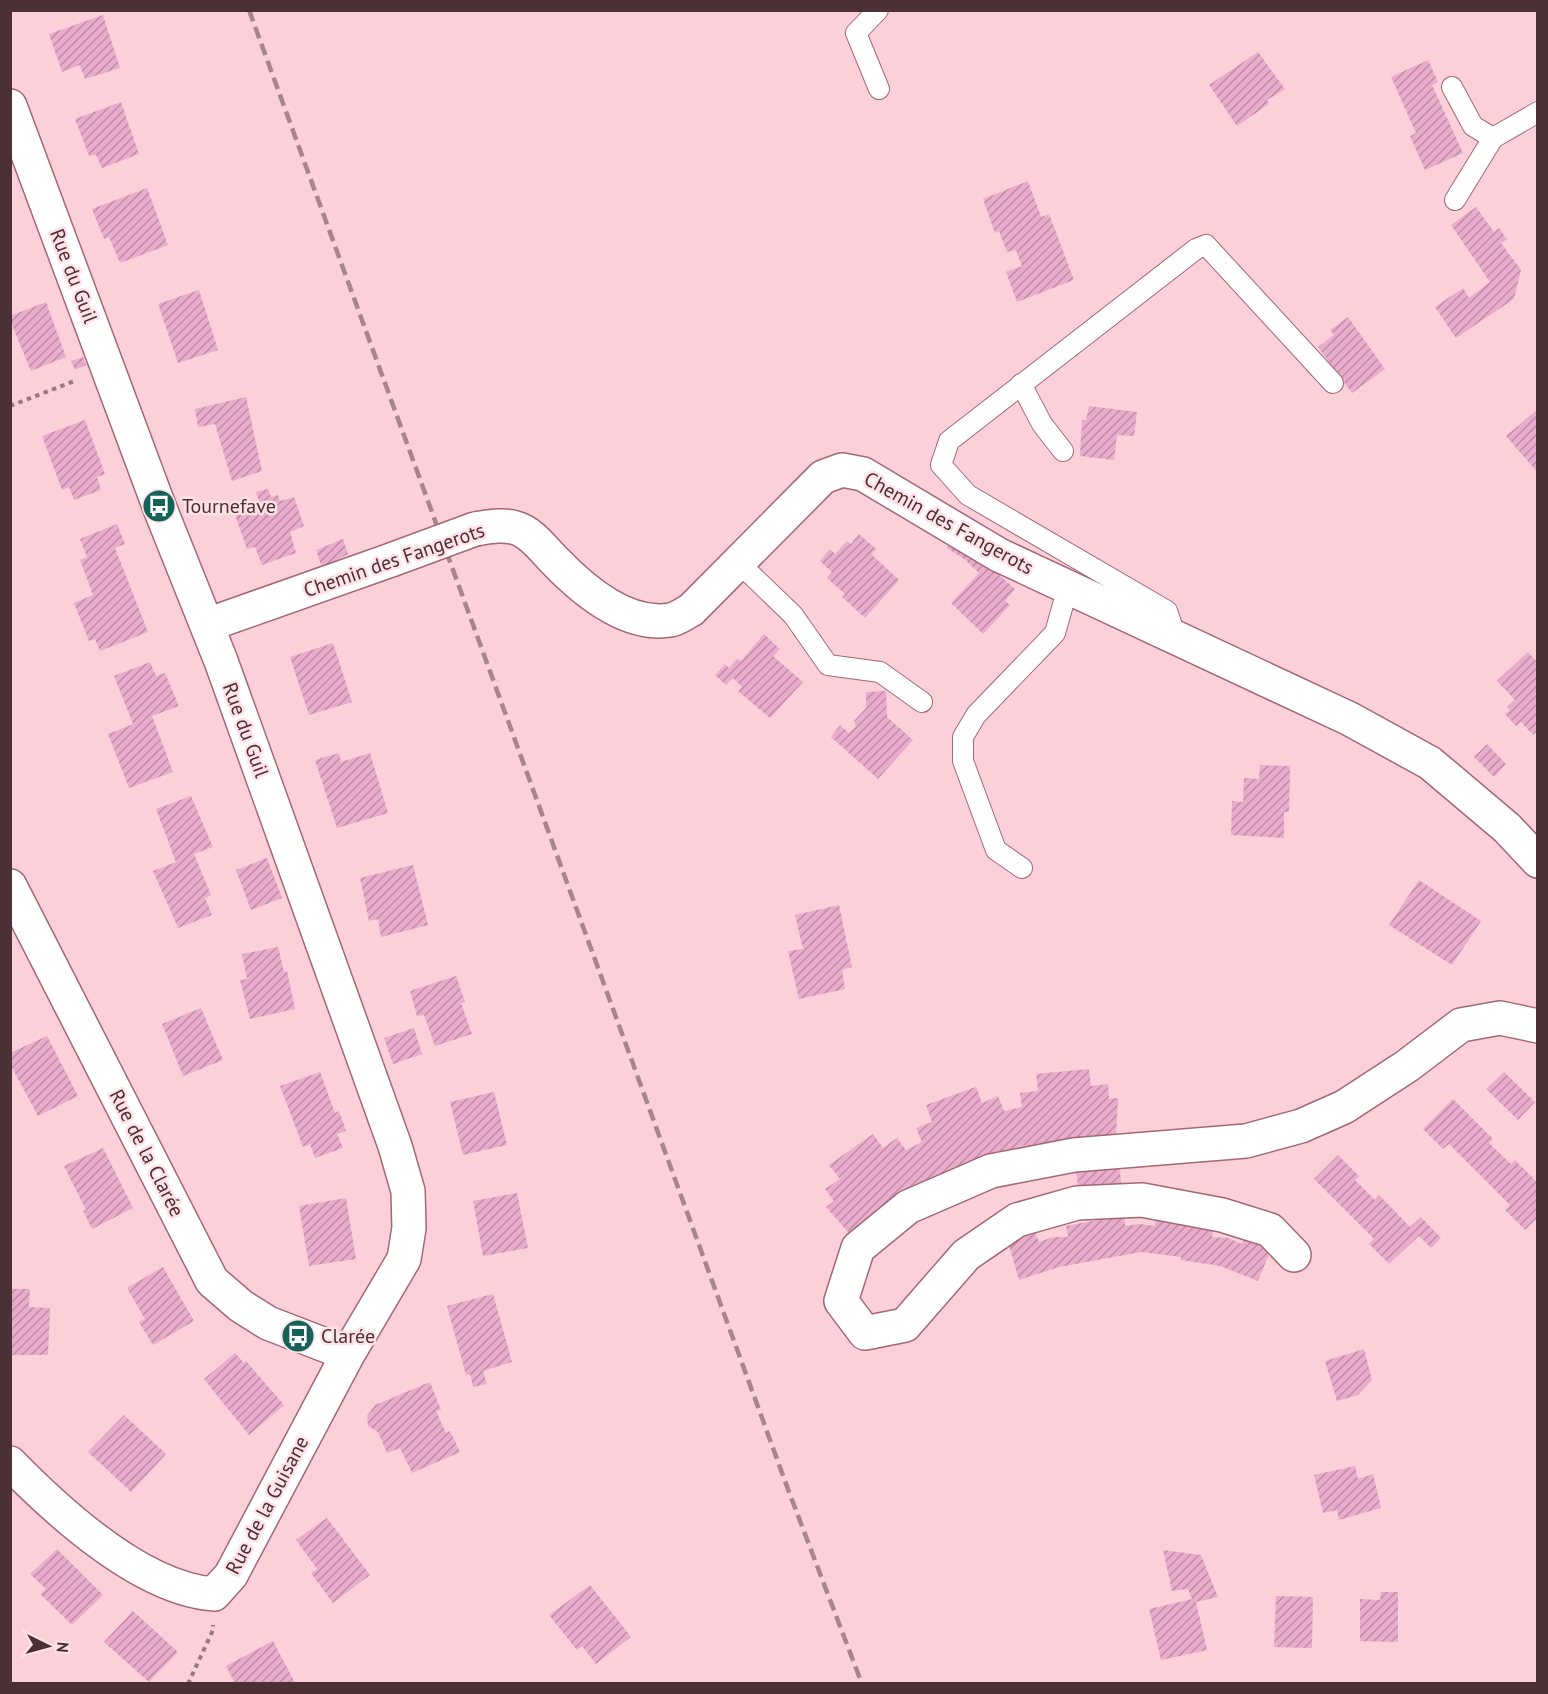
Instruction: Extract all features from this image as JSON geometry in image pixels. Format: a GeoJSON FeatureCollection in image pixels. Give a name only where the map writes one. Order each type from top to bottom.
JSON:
{"type":"FeatureCollection","features":[{"type":"Feature","properties":{"kind":"street","name":"Rue du Guil"},"geometry":{"type":"LineString","coordinates":[[10,105],[159,506],[207,625],[391,1135],[408,1191],[409,1228],[404,1259],[348,1354]]}},
{"type":"Feature","properties":{"kind":"street","name":"Chemin des Fangerots"},"geometry":{"type":"LineString","coordinates":[[207,625],[475,529],[497,525],[518,528],[535,540],[590,595],[620,611],[648,621],[672,620],[691,610],[823,477],[842,470],[863,474],[999,555],[1350,719],[1430,763],[1507,828],[1538,861]]}},
{"type":"Feature","properties":{"kind":"street","name":"Rue de la Clarée"},"geometry":{"type":"LineString","coordinates":[[10,886],[212,1281],[241,1306],[268,1323],[348,1354]]}},
{"type":"Feature","properties":{"kind":"street"},"geometry":{"type":"LineString","coordinates":[[1294,1255],[1270,1230],[1222,1215],[1142,1200],[1077,1203],[1017,1220],[966,1255],[905,1325],[865,1333],[841,1301],[858,1248],[908,1207],[991,1171],[1074,1155],[1246,1141],[1301,1126],[1344,1107],[1407,1066],[1461,1025],[1500,1018],[1538,1026]]}},
{"type":"Feature","properties":{"kind":"street","name":"Rue de la Guisane"},"geometry":{"type":"LineString","coordinates":[[10,1463],[48,1502],[129,1563],[193,1592],[214,1594],[231,1575],[348,1354]]}},
{"type":"Feature","properties":{"kind":"lane"},"geometry":{"type":"LineString","coordinates":[[878,10],[856,33],[879,89]]}},
{"type":"Feature","properties":{"kind":"lane"},"geometry":{"type":"LineString","coordinates":[[1452,87],[1473,126],[1493,138]]}},
{"type":"Feature","properties":{"kind":"lane"},"geometry":{"type":"LineString","coordinates":[[1455,200],[1493,138],[1538,112]]}},
{"type":"Feature","properties":{"kind":"lane"},"geometry":{"type":"LineString","coordinates":[[1176,637],[1167,611],[968,495],[941,465],[949,441],[1196,249],[1206,245],[1333,383]]}},
{"type":"Feature","properties":{"kind":"lane"},"geometry":{"type":"LineString","coordinates":[[1021,384],[1042,424],[1063,451]]}},
{"type":"Feature","properties":{"kind":"lane"},"geometry":{"type":"LineString","coordinates":[[739,563],[793,615],[828,665],[880,672],[922,702]]}},
{"type":"Feature","properties":{"kind":"lane"},"geometry":{"type":"LineString","coordinates":[[1022,868],[996,850],[963,761],[963,737],[976,715],[1055,633],[1068,587]]}},
{"type":"Feature","properties":{"kind":"path"},"geometry":{"type":"LineString","coordinates":[[10,406],[108,367]]}},
{"type":"Feature","properties":{"kind":"path"},"geometry":{"type":"LineString","coordinates":[[188,1683],[213,1630],[214,1594]]}},
{"type":"Feature","properties":{"kind":"building"},"geometry":{"type":"Polygon","coordinates":[[[103,15],[120,68],[85,79],[80,65],[62,72],[49,34],[103,15]]]}},
{"type":"Feature","properties":{"kind":"building"},"geometry":{"type":"Polygon","coordinates":[[[1258,52],[1285,89],[1267,100],[1269,104],[1237,126],[1209,85],[1258,52]]]}},
{"type":"Feature","properties":{"kind":"building"},"geometry":{"type":"Polygon","coordinates":[[[1428,60],[1438,82],[1432,85],[1463,153],[1425,170],[1410,136],[1416,133],[1391,77],[1428,60]]]}},
{"type":"Feature","properties":{"kind":"building"},"geometry":{"type":"Polygon","coordinates":[[[121,102],[139,154],[102,168],[96,155],[89,156],[75,119],[121,102]]]}},
{"type":"Feature","properties":{"kind":"building"},"geometry":{"type":"Polygon","coordinates":[[[1028,181],[1041,217],[1049,214],[1074,280],[1017,302],[1006,272],[1022,266],[1016,250],[1007,252],[999,231],[995,233],[983,199],[1028,181]]]}},
{"type":"Feature","properties":{"kind":"building"},"geometry":{"type":"Polygon","coordinates":[[[147,188],[168,245],[120,263],[109,237],[104,239],[92,209],[147,188]]]}},
{"type":"Feature","properties":{"kind":"building"},"geometry":{"type":"Polygon","coordinates":[[[1476,207],[1494,232],[1499,228],[1507,239],[1501,243],[1521,270],[1514,299],[1456,338],[1435,307],[1463,288],[1469,298],[1490,282],[1451,225],[1476,207]]]}},
{"type":"Feature","properties":{"kind":"building"},"geometry":{"type":"Polygon","coordinates":[[[199,290],[218,350],[178,363],[158,304],[199,290]]]}},
{"type":"Feature","properties":{"kind":"building"},"geometry":{"type":"Polygon","coordinates":[[[46,302],[66,357],[31,371],[10,316],[46,302]]]}},
{"type":"Feature","properties":{"kind":"building"},"geometry":{"type":"Polygon","coordinates":[[[1348,317],[1385,369],[1352,393],[1318,347],[1334,335],[1330,330],[1348,317]]]}},
{"type":"Feature","properties":{"kind":"building"},"geometry":{"type":"Polygon","coordinates":[[[83,357],[86,365],[75,370],[71,361],[83,357]]]}},
{"type":"Feature","properties":{"kind":"building"},"geometry":{"type":"Polygon","coordinates":[[[246,397],[262,471],[232,481],[215,424],[198,427],[195,409],[246,397]]]}},
{"type":"Feature","properties":{"kind":"building"},"geometry":{"type":"Polygon","coordinates":[[[1089,406],[1137,412],[1134,436],[1117,435],[1114,460],[1080,456],[1082,420],[1086,420],[1089,406]]]}},
{"type":"Feature","properties":{"kind":"building"},"geometry":{"type":"Polygon","coordinates":[[[1538,409],[1538,473],[1506,436],[1538,409]]]}},
{"type":"Feature","properties":{"kind":"building"},"geometry":{"type":"Polygon","coordinates":[[[85,420],[105,474],[97,477],[101,490],[74,500],[69,487],[62,490],[42,436],[85,420]]]}},
{"type":"Feature","properties":{"kind":"building"},"geometry":{"type":"Polygon","coordinates":[[[268,489],[271,497],[278,495],[280,501],[294,497],[304,526],[290,532],[296,553],[262,565],[255,547],[247,549],[233,509],[259,501],[256,492],[268,489]]]}},
{"type":"Feature","properties":{"kind":"building"},"geometry":{"type":"Polygon","coordinates":[[[117,524],[125,544],[115,548],[148,632],[100,651],[95,639],[89,641],[74,603],[93,595],[80,560],[87,557],[80,539],[117,524]]]}},
{"type":"Feature","properties":{"kind":"building"},"geometry":{"type":"Polygon","coordinates":[[[859,534],[876,549],[871,554],[899,580],[865,618],[842,597],[845,594],[827,578],[832,572],[820,561],[830,549],[835,554],[847,541],[851,544],[859,534]]]}},
{"type":"Feature","properties":{"kind":"building"},"geometry":{"type":"Polygon","coordinates":[[[954,535],[1015,589],[1005,601],[1010,605],[983,634],[951,603],[979,573],[963,558],[947,548],[954,535]]]}},
{"type":"Feature","properties":{"kind":"building"},"geometry":{"type":"Polygon","coordinates":[[[343,539],[348,554],[322,568],[316,550],[343,539]]]}},
{"type":"Feature","properties":{"kind":"building"},"geometry":{"type":"Polygon","coordinates":[[[764,634],[780,649],[773,656],[803,682],[770,718],[738,691],[742,687],[733,678],[726,685],[715,675],[725,664],[729,668],[737,659],[741,661],[764,634]]]}},
{"type":"Feature","properties":{"kind":"building"},"geometry":{"type":"Polygon","coordinates":[[[333,643],[352,702],[309,715],[290,657],[333,643]]]}},
{"type":"Feature","properties":{"kind":"building"},"geometry":{"type":"Polygon","coordinates":[[[1528,652],[1538,663],[1538,731],[1533,735],[1521,722],[1516,726],[1505,714],[1510,710],[1507,707],[1515,700],[1497,681],[1528,652]]]}},
{"type":"Feature","properties":{"kind":"building"},"geometry":{"type":"Polygon","coordinates":[[[150,662],[156,676],[165,673],[179,706],[152,716],[173,772],[129,788],[108,734],[133,724],[114,676],[150,662]]]}},
{"type":"Feature","properties":{"kind":"building"},"geometry":{"type":"Polygon","coordinates":[[[886,691],[887,717],[913,740],[878,779],[831,737],[840,725],[849,733],[856,726],[854,721],[866,708],[866,692],[886,691]]]}},
{"type":"Feature","properties":{"kind":"building"},"geometry":{"type":"Polygon","coordinates":[[[1487,744],[1506,764],[1494,777],[1474,757],[1487,744]]]}},
{"type":"Feature","properties":{"kind":"building"},"geometry":{"type":"Polygon","coordinates":[[[339,753],[341,762],[370,753],[388,813],[337,828],[315,760],[339,753]]]}},
{"type":"Feature","properties":{"kind":"building"},"geometry":{"type":"Polygon","coordinates":[[[1260,765],[1290,766],[1289,812],[1284,812],[1284,838],[1231,835],[1232,801],[1243,802],[1244,778],[1259,779],[1260,765]]]}},
{"type":"Feature","properties":{"kind":"building"},"geometry":{"type":"Polygon","coordinates":[[[191,796],[213,847],[194,854],[211,895],[205,898],[212,915],[178,928],[153,871],[176,862],[156,809],[191,796]]]}},
{"type":"Feature","properties":{"kind":"building"},"geometry":{"type":"Polygon","coordinates":[[[267,858],[282,898],[251,910],[236,870],[267,858]]]}},
{"type":"Feature","properties":{"kind":"building"},"geometry":{"type":"Polygon","coordinates":[[[413,865],[428,925],[381,937],[378,919],[369,921],[360,878],[413,865]]]}},
{"type":"Feature","properties":{"kind":"building"},"geometry":{"type":"Polygon","coordinates":[[[1419,880],[1481,921],[1452,965],[1389,925],[1419,880]]]}},
{"type":"Feature","properties":{"kind":"building"},"geometry":{"type":"Polygon","coordinates":[[[839,905],[852,967],[842,970],[845,989],[799,999],[788,951],[803,949],[795,915],[839,905]]]}},
{"type":"Feature","properties":{"kind":"building"},"geometry":{"type":"Polygon","coordinates":[[[278,947],[284,972],[287,971],[295,1009],[250,1019],[240,980],[247,979],[242,954],[278,947]]]}},
{"type":"Feature","properties":{"kind":"building"},"geometry":{"type":"Polygon","coordinates":[[[456,976],[465,1002],[461,1003],[472,1034],[435,1046],[424,1015],[417,1016],[410,991],[456,976]]]}},
{"type":"Feature","properties":{"kind":"building"},"geometry":{"type":"Polygon","coordinates":[[[201,1008],[223,1060],[183,1076],[162,1024],[201,1008]]]}},
{"type":"Feature","properties":{"kind":"building"},"geometry":{"type":"Polygon","coordinates":[[[414,1028],[422,1054],[393,1064],[384,1038],[414,1028]]]}},
{"type":"Feature","properties":{"kind":"building"},"geometry":{"type":"Polygon","coordinates":[[[47,1036],[78,1096],[38,1116],[10,1064],[10,1053],[47,1036]]]}},
{"type":"Feature","properties":{"kind":"building"},"geometry":{"type":"Polygon","coordinates":[[[1089,1069],[1091,1086],[1108,1084],[1109,1099],[1118,1098],[1116,1136],[1020,1146],[930,1179],[849,1233],[826,1207],[834,1201],[825,1189],[840,1179],[829,1165],[873,1134],[883,1148],[897,1138],[906,1150],[922,1142],[916,1128],[932,1122],[926,1105],[976,1087],[982,1103],[998,1096],[1004,1111],[1022,1107],[1020,1093],[1038,1091],[1036,1074],[1089,1069]]]}},
{"type":"Feature","properties":{"kind":"building"},"geometry":{"type":"Polygon","coordinates":[[[320,1072],[335,1113],[339,1111],[346,1131],[337,1134],[343,1148],[315,1158],[310,1144],[303,1147],[280,1086],[320,1072]]]}},
{"type":"Feature","properties":{"kind":"building"},"geometry":{"type":"Polygon","coordinates":[[[1504,1072],[1535,1102],[1518,1120],[1486,1089],[1504,1072]]]}},
{"type":"Feature","properties":{"kind":"building"},"geometry":{"type":"Polygon","coordinates":[[[494,1092],[507,1145],[463,1155],[450,1102],[494,1092]]]}},
{"type":"Feature","properties":{"kind":"building"},"geometry":{"type":"Polygon","coordinates":[[[1453,1099],[1493,1139],[1489,1143],[1511,1164],[1515,1160],[1538,1183],[1538,1217],[1525,1230],[1505,1210],[1510,1205],[1449,1144],[1443,1149],[1423,1129],[1453,1099]]]}},
{"type":"Feature","properties":{"kind":"building"},"geometry":{"type":"Polygon","coordinates":[[[103,1148],[133,1208],[92,1229],[83,1211],[86,1210],[64,1166],[103,1148]]]}},
{"type":"Feature","properties":{"kind":"building"},"geometry":{"type":"Polygon","coordinates":[[[1338,1155],[1359,1176],[1355,1180],[1375,1200],[1379,1195],[1410,1227],[1421,1217],[1441,1238],[1431,1248],[1419,1236],[1389,1264],[1369,1244],[1374,1239],[1314,1179],[1338,1155]]]}},
{"type":"Feature","properties":{"kind":"building"},"geometry":{"type":"Polygon","coordinates":[[[1119,1165],[1122,1188],[1079,1193],[1076,1170],[1119,1165]]]}},
{"type":"Feature","properties":{"kind":"building"},"geometry":{"type":"Polygon","coordinates":[[[517,1193],[528,1248],[483,1256],[473,1201],[517,1193]]]}},
{"type":"Feature","properties":{"kind":"building"},"geometry":{"type":"Polygon","coordinates":[[[346,1198],[356,1259],[309,1266],[299,1206],[346,1198]]]}},
{"type":"Feature","properties":{"kind":"building"},"geometry":{"type":"Polygon","coordinates":[[[1124,1215],[1125,1226],[1140,1224],[1155,1226],[1156,1215],[1214,1223],[1212,1237],[1228,1238],[1242,1244],[1247,1231],[1274,1242],[1258,1281],[1220,1266],[1181,1260],[1181,1257],[1141,1252],[1059,1267],[1019,1280],[1008,1242],[1035,1232],[1039,1242],[1053,1237],[1068,1237],[1066,1226],[1124,1215]]]}},
{"type":"Feature","properties":{"kind":"building"},"geometry":{"type":"Polygon","coordinates":[[[163,1267],[194,1321],[153,1345],[139,1322],[145,1319],[127,1288],[163,1267]]]}},
{"type":"Feature","properties":{"kind":"building"},"geometry":{"type":"Polygon","coordinates":[[[10,1289],[30,1289],[29,1307],[50,1308],[48,1355],[10,1355],[10,1289]]]}},
{"type":"Feature","properties":{"kind":"building"},"geometry":{"type":"Polygon","coordinates":[[[493,1294],[512,1362],[483,1371],[487,1384],[473,1387],[470,1374],[466,1375],[447,1306],[493,1294]]]}},
{"type":"Feature","properties":{"kind":"building"},"geometry":{"type":"Polygon","coordinates":[[[1364,1349],[1372,1380],[1358,1395],[1337,1401],[1325,1361],[1364,1349]]]}},
{"type":"Feature","properties":{"kind":"building"},"geometry":{"type":"Polygon","coordinates":[[[235,1353],[244,1363],[246,1361],[284,1405],[249,1435],[204,1379],[235,1353]]]}},
{"type":"Feature","properties":{"kind":"building"},"geometry":{"type":"Polygon","coordinates":[[[430,1382],[441,1410],[436,1411],[446,1433],[450,1431],[460,1452],[412,1473],[400,1448],[387,1453],[378,1432],[368,1426],[367,1416],[375,1405],[430,1382]]]}},
{"type":"Feature","properties":{"kind":"building"},"geometry":{"type":"Polygon","coordinates":[[[124,1415],[166,1454],[131,1492],[88,1452],[124,1415]]]}},
{"type":"Feature","properties":{"kind":"building"},"geometry":{"type":"Polygon","coordinates":[[[1355,1466],[1358,1479],[1373,1474],[1381,1508],[1339,1520],[1337,1510],[1323,1513],[1314,1475],[1355,1466]]]}},
{"type":"Feature","properties":{"kind":"building"},"geometry":{"type":"Polygon","coordinates":[[[327,1518],[370,1575],[333,1603],[311,1573],[317,1569],[296,1540],[327,1518]]]}},
{"type":"Feature","properties":{"kind":"building"},"geometry":{"type":"Polygon","coordinates":[[[57,1549],[103,1595],[72,1625],[40,1594],[46,1589],[30,1574],[57,1549]]]}},
{"type":"Feature","properties":{"kind":"building"},"geometry":{"type":"Polygon","coordinates":[[[1163,1550],[1201,1555],[1218,1597],[1196,1602],[1207,1650],[1161,1660],[1149,1609],[1192,1599],[1188,1589],[1172,1591],[1163,1550]]]}},
{"type":"Feature","properties":{"kind":"building"},"geometry":{"type":"Polygon","coordinates":[[[590,1585],[631,1637],[596,1664],[582,1646],[577,1650],[549,1615],[590,1585]]]}},
{"type":"Feature","properties":{"kind":"building"},"geometry":{"type":"Polygon","coordinates":[[[1381,1592],[1398,1592],[1398,1642],[1360,1641],[1360,1599],[1380,1600],[1381,1592]]]}},
{"type":"Feature","properties":{"kind":"building"},"geometry":{"type":"Polygon","coordinates":[[[1276,1596],[1313,1597],[1312,1648],[1274,1647],[1276,1596]]]}},
{"type":"Feature","properties":{"kind":"building"},"geometry":{"type":"Polygon","coordinates":[[[133,1611],[178,1652],[149,1682],[104,1642],[133,1611]]]}},
{"type":"Feature","properties":{"kind":"building"},"geometry":{"type":"Polygon","coordinates":[[[273,1641],[295,1683],[235,1683],[226,1666],[273,1641]]]}},
{"type":"Feature","properties":{"kind":"railway"},"geometry":{"type":"LineString","coordinates":[[249,10],[789,1492],[862,1684]]}},
{"type":"Feature","properties":{"kind":"place","name":"Tournefave"},"geometry":{"type":"Point","coordinates":[159,506]}},
{"type":"Feature","properties":{"kind":"place","name":"Clarée"},"geometry":{"type":"Point","coordinates":[298,1336]}}]}
